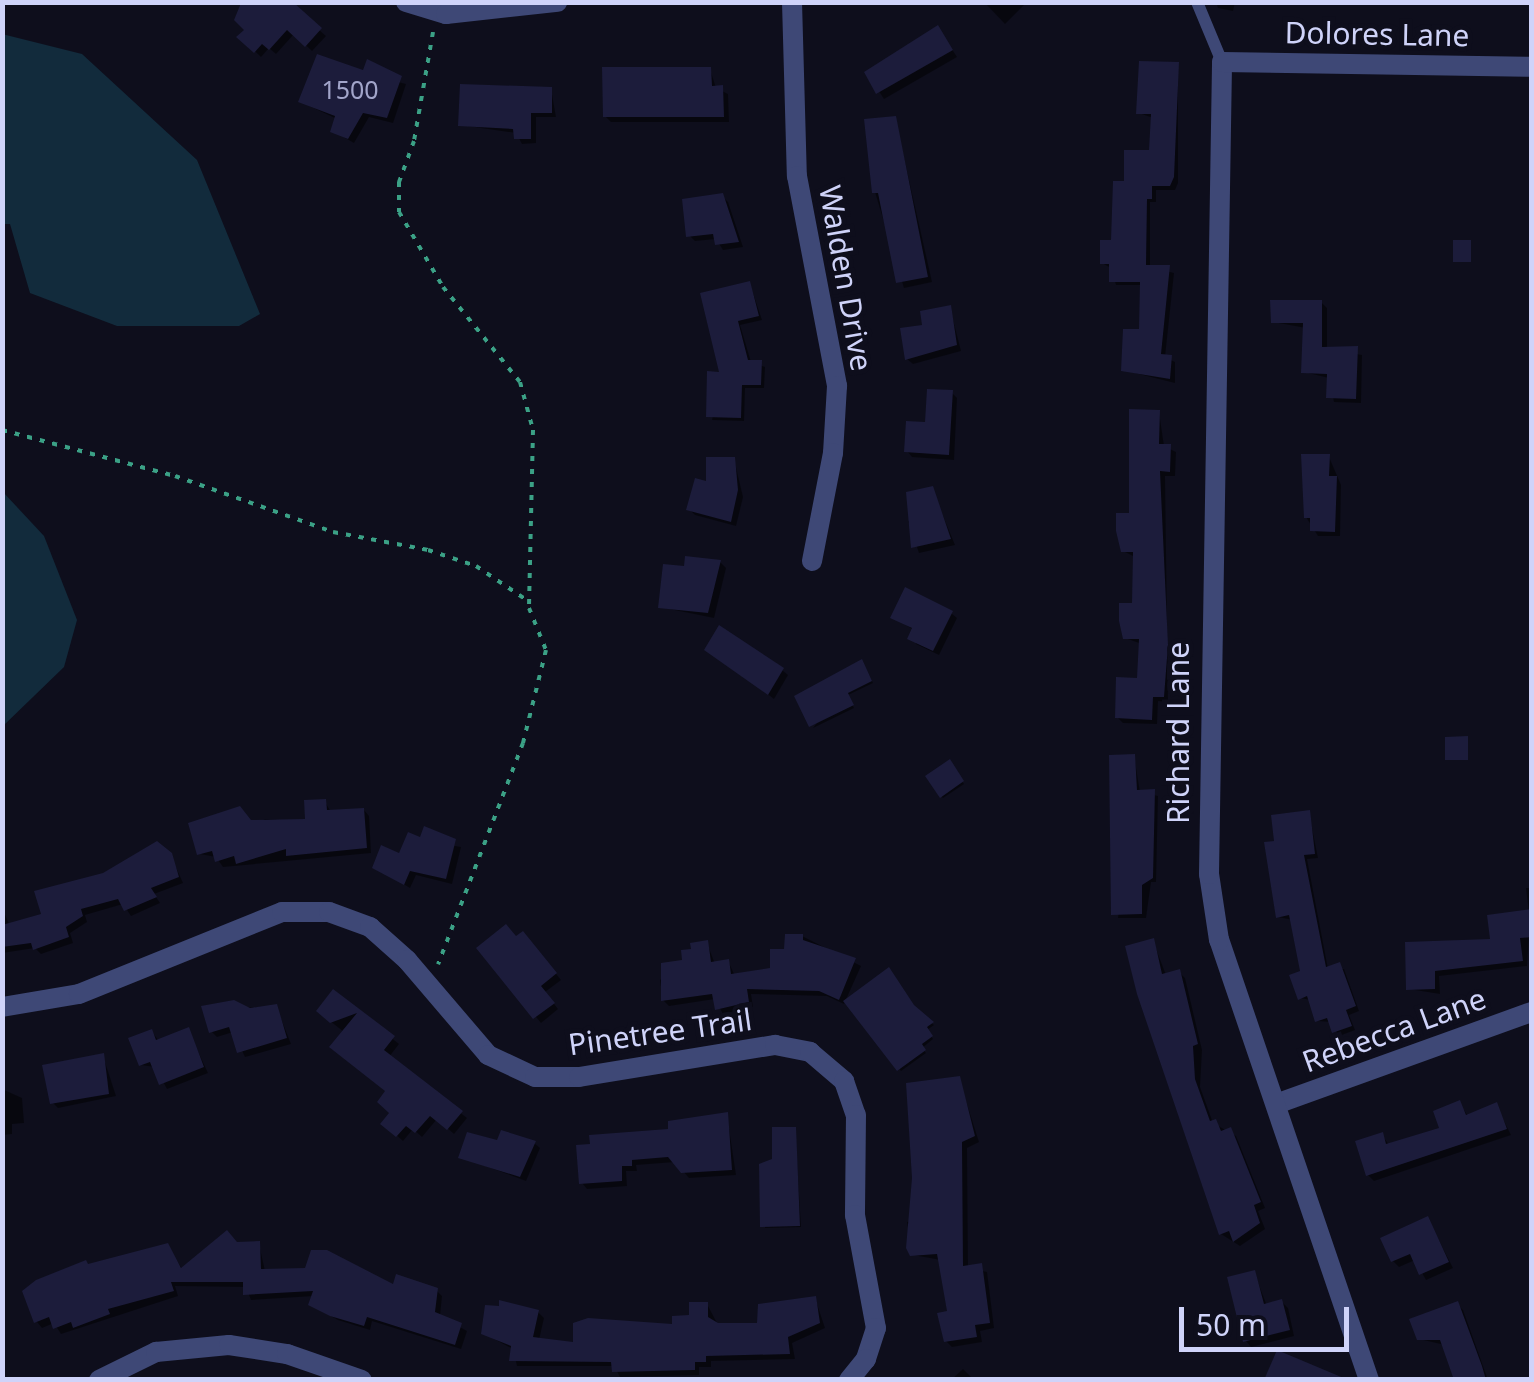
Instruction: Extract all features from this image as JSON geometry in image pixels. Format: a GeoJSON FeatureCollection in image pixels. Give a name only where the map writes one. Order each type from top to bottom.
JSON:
{"type":"FeatureCollection","features":[{"type":"Feature","properties":{"kind":"street"},"geometry":{"type":"LineString","coordinates":[[406,2],[436,11],[485,14],[558,2]]}},
{"type":"Feature","properties":{"kind":"street","name":"Walden Drive"},"geometry":{"type":"LineString","coordinates":[[792,2],[797,176],[837,386],[834,453],[812,561]]}},
{"type":"Feature","properties":{"kind":"street","name":"Dolores Lane"},"geometry":{"type":"LineString","coordinates":[[1222,62],[1532,66]]}},
{"type":"Feature","properties":{"kind":"street","name":"Richard Lane"},"geometry":{"type":"LineString","coordinates":[[1222,62],[1209,874],[1219,940],[1369,1380]]}},
{"type":"Feature","properties":{"kind":"street","name":"Pinetree Trail"},"geometry":{"type":"LineString","coordinates":[[2,1008],[79,994],[282,912],[329,912],[370,927],[429,986],[488,1055],[535,1077],[612,1073],[775,1045],[810,1052],[838,1074],[856,1114],[856,1215],[876,1313],[873,1344],[849,1380]]}},
{"type":"Feature","properties":{"kind":"street","name":"Rebecca Lane"},"geometry":{"type":"LineString","coordinates":[[1276,1104],[1532,1012]]}},
{"type":"Feature","properties":{"kind":"street"},"geometry":{"type":"LineString","coordinates":[[99,1380],[156,1352],[229,1345],[286,1354],[362,1380]]}},
{"type":"Feature","properties":{"kind":"lane"},"geometry":{"type":"LineString","coordinates":[[1197,2],[1222,62]]}},
{"type":"Feature","properties":{"kind":"path"},"geometry":{"type":"LineString","coordinates":[[429,986],[532,706],[546,650],[528,601],[533,430],[520,382],[443,287],[408,237],[399,212],[399,182],[414,141],[436,11]]}},
{"type":"Feature","properties":{"kind":"path"},"geometry":{"type":"LineString","coordinates":[[2,430],[175,476],[333,532],[428,550],[476,566],[528,601]]}},
{"type":"Feature","properties":{"kind":"water"},"geometry":{"type":"Polygon","coordinates":[[[2,34],[82,54],[197,160],[260,314],[239,326],[117,326],[30,293],[10,224],[3,224],[2,34]]]}},
{"type":"Feature","properties":{"kind":"water"},"geometry":{"type":"Polygon","coordinates":[[[3,492],[44,536],[77,620],[64,667],[3,726],[3,492]]]}},
{"type":"Feature","properties":{"kind":"building"},"geometry":{"type":"Polygon","coordinates":[[[241,3],[294,3],[322,28],[305,47],[287,30],[269,50],[262,44],[254,53],[236,37],[244,30],[234,20],[241,3]]]}},
{"type":"Feature","properties":{"kind":"building"},"geometry":{"type":"Polygon","coordinates":[[[938,25],[953,50],[876,94],[864,72],[938,25]]]}},
{"type":"Feature","properties":{"kind":"building"},"geometry":{"type":"Polygon","coordinates":[[[317,54],[363,70],[367,59],[402,76],[387,118],[363,113],[348,139],[330,132],[335,116],[298,102],[317,54]]]}},
{"type":"Feature","properties":{"kind":"building"},"geometry":{"type":"Polygon","coordinates":[[[1139,61],[1179,62],[1174,177],[1170,186],[1152,186],[1152,199],[1147,199],[1146,265],[1170,265],[1161,354],[1172,355],[1170,379],[1121,371],[1123,329],[1139,329],[1140,282],[1109,282],[1109,264],[1100,264],[1100,240],[1111,240],[1113,181],[1124,181],[1124,150],[1149,150],[1151,114],[1136,114],[1139,61]]]}},
{"type":"Feature","properties":{"kind":"building"},"geometry":{"type":"Polygon","coordinates":[[[602,67],[711,67],[712,86],[723,85],[724,117],[603,117],[602,67]]]}},
{"type":"Feature","properties":{"kind":"building"},"geometry":{"type":"Polygon","coordinates":[[[460,84],[552,87],[552,113],[531,113],[531,139],[514,139],[513,129],[458,126],[460,84]]]}},
{"type":"Feature","properties":{"kind":"building"},"geometry":{"type":"Polygon","coordinates":[[[896,116],[928,277],[896,283],[878,193],[872,193],[864,119],[896,116]]]}},
{"type":"Feature","properties":{"kind":"building"},"geometry":{"type":"Polygon","coordinates":[[[723,193],[739,242],[715,245],[713,234],[686,237],[682,199],[723,193]]]}},
{"type":"Feature","properties":{"kind":"building"},"geometry":{"type":"Polygon","coordinates":[[[1453,240],[1471,240],[1471,262],[1453,262],[1453,240]]]}},
{"type":"Feature","properties":{"kind":"building"},"geometry":{"type":"Polygon","coordinates":[[[750,281],[759,316],[738,321],[748,360],[762,360],[761,385],[742,385],[741,418],[706,417],[707,371],[719,372],[700,293],[750,281]]]}},
{"type":"Feature","properties":{"kind":"building"},"geometry":{"type":"Polygon","coordinates":[[[1270,300],[1322,300],[1322,347],[1358,346],[1356,399],[1326,398],[1327,374],[1301,373],[1303,323],[1271,323],[1270,300]]]}},
{"type":"Feature","properties":{"kind":"building"},"geometry":{"type":"Polygon","coordinates":[[[951,305],[957,345],[905,360],[900,328],[922,325],[920,311],[951,305]]]}},
{"type":"Feature","properties":{"kind":"building"},"geometry":{"type":"Polygon","coordinates":[[[927,389],[953,390],[949,455],[904,452],[906,421],[925,422],[927,389]]]}},
{"type":"Feature","properties":{"kind":"building"},"geometry":{"type":"Polygon","coordinates":[[[1129,409],[1160,410],[1159,444],[1171,444],[1170,472],[1160,471],[1168,645],[1164,697],[1153,697],[1152,720],[1115,718],[1116,677],[1137,678],[1139,639],[1123,639],[1119,621],[1119,603],[1132,603],[1133,552],[1121,552],[1116,531],[1116,513],[1129,513],[1129,409]]]}},
{"type":"Feature","properties":{"kind":"building"},"geometry":{"type":"Polygon","coordinates":[[[1301,454],[1330,454],[1329,476],[1337,476],[1335,532],[1310,531],[1310,518],[1304,518],[1301,454]]]}},
{"type":"Feature","properties":{"kind":"building"},"geometry":{"type":"Polygon","coordinates":[[[706,457],[735,457],[738,490],[731,522],[686,510],[695,478],[706,481],[706,457]]]}},
{"type":"Feature","properties":{"kind":"building"},"geometry":{"type":"Polygon","coordinates":[[[933,486],[951,539],[911,548],[906,492],[933,486]]]}},
{"type":"Feature","properties":{"kind":"building"},"geometry":{"type":"Polygon","coordinates":[[[685,556],[721,560],[708,613],[658,608],[663,564],[684,566],[685,556]]]}},
{"type":"Feature","properties":{"kind":"building"},"geometry":{"type":"Polygon","coordinates":[[[905,587],[953,611],[933,651],[907,639],[912,628],[890,618],[905,587]]]}},
{"type":"Feature","properties":{"kind":"building"},"geometry":{"type":"Polygon","coordinates":[[[719,625],[784,668],[768,695],[704,650],[719,625]]]}},
{"type":"Feature","properties":{"kind":"building"},"geometry":{"type":"Polygon","coordinates":[[[862,659],[872,681],[848,693],[854,705],[809,727],[794,696],[862,659]]]}},
{"type":"Feature","properties":{"kind":"building"},"geometry":{"type":"Polygon","coordinates":[[[1468,736],[1468,760],[1445,760],[1445,737],[1468,736]]]}},
{"type":"Feature","properties":{"kind":"building"},"geometry":{"type":"Polygon","coordinates":[[[1135,754],[1137,790],[1155,789],[1153,878],[1142,885],[1142,914],[1111,915],[1109,755],[1135,754]]]}},
{"type":"Feature","properties":{"kind":"building"},"geometry":{"type":"Polygon","coordinates":[[[950,759],[964,781],[940,798],[925,776],[950,759]]]}},
{"type":"Feature","properties":{"kind":"building"},"geometry":{"type":"Polygon","coordinates":[[[326,799],[327,810],[364,808],[367,848],[286,856],[286,849],[236,864],[234,856],[215,862],[212,851],[197,855],[188,823],[240,806],[251,820],[305,819],[304,800],[326,799]]]}},
{"type":"Feature","properties":{"kind":"building"},"geometry":{"type":"Polygon","coordinates":[[[1310,810],[1315,854],[1304,855],[1326,967],[1340,962],[1356,1006],[1346,1010],[1352,1026],[1332,1033],[1327,1018],[1315,1022],[1307,996],[1298,1000],[1289,975],[1300,971],[1289,915],[1276,918],[1264,842],[1274,841],[1271,815],[1310,810]]]}},
{"type":"Feature","properties":{"kind":"building"},"geometry":{"type":"Polygon","coordinates":[[[424,826],[456,839],[446,879],[410,871],[404,885],[372,868],[381,845],[399,853],[408,832],[420,837],[424,826]]]}},
{"type":"Feature","properties":{"kind":"building"},"geometry":{"type":"Polygon","coordinates":[[[157,841],[172,853],[179,877],[151,888],[157,897],[124,911],[118,899],[81,909],[83,916],[66,927],[69,937],[33,950],[31,943],[2,947],[2,925],[41,914],[34,891],[103,873],[157,841]]]}},
{"type":"Feature","properties":{"kind":"building"},"geometry":{"type":"Polygon","coordinates":[[[1532,909],[1532,937],[1520,938],[1523,961],[1435,971],[1435,989],[1406,990],[1405,942],[1490,939],[1487,915],[1532,909]]]}},
{"type":"Feature","properties":{"kind":"building"},"geometry":{"type":"Polygon","coordinates":[[[506,924],[516,936],[523,931],[557,973],[541,986],[555,1003],[533,1019],[476,948],[506,924]]]}},
{"type":"Feature","properties":{"kind":"building"},"geometry":{"type":"Polygon","coordinates":[[[785,934],[803,934],[803,940],[856,958],[839,1000],[819,991],[747,989],[749,1002],[715,1010],[712,994],[661,1001],[661,963],[682,960],[681,950],[691,949],[690,943],[708,940],[711,962],[729,959],[731,974],[770,968],[770,949],[784,949],[785,934]]]}},
{"type":"Feature","properties":{"kind":"building"},"geometry":{"type":"Polygon","coordinates":[[[1154,938],[1162,974],[1180,969],[1198,1044],[1193,1046],[1195,1079],[1210,1121],[1216,1119],[1221,1131],[1231,1127],[1261,1202],[1254,1205],[1260,1223],[1233,1242],[1229,1231],[1219,1235],[1137,994],[1125,946],[1154,938]]]}},
{"type":"Feature","properties":{"kind":"building"},"geometry":{"type":"Polygon","coordinates":[[[889,967],[914,1005],[934,1022],[927,1027],[933,1036],[922,1044],[926,1050],[897,1071],[843,1001],[889,967]]]}},
{"type":"Feature","properties":{"kind":"building"},"geometry":{"type":"Polygon","coordinates":[[[333,989],[395,1036],[384,1050],[463,1111],[447,1130],[430,1116],[415,1133],[406,1126],[396,1137],[380,1124],[389,1113],[377,1102],[385,1091],[329,1047],[357,1013],[330,1023],[316,1011],[333,989]]]}},
{"type":"Feature","properties":{"kind":"building"},"geometry":{"type":"Polygon","coordinates":[[[234,1000],[250,1008],[277,1004],[287,1038],[237,1053],[229,1027],[209,1033],[201,1006],[234,1000]]]}},
{"type":"Feature","properties":{"kind":"building"},"geometry":{"type":"Polygon","coordinates":[[[189,1027],[204,1067],[159,1085],[150,1062],[139,1066],[128,1038],[152,1029],[156,1040],[189,1027]]]}},
{"type":"Feature","properties":{"kind":"building"},"geometry":{"type":"Polygon","coordinates":[[[104,1053],[109,1094],[50,1104],[42,1065],[104,1053]]]}},
{"type":"Feature","properties":{"kind":"building"},"geometry":{"type":"Polygon","coordinates":[[[960,1076],[975,1136],[962,1142],[963,1266],[982,1263],[990,1323],[975,1325],[977,1337],[944,1342],[937,1313],[947,1311],[937,1254],[910,1256],[906,1248],[912,1178],[906,1083],[960,1076]]]}},
{"type":"Feature","properties":{"kind":"building"},"geometry":{"type":"Polygon","coordinates":[[[1460,1100],[1466,1115],[1497,1102],[1507,1129],[1366,1176],[1355,1141],[1383,1132],[1386,1144],[1439,1128],[1433,1111],[1460,1100]]]}},
{"type":"Feature","properties":{"kind":"building"},"geometry":{"type":"Polygon","coordinates":[[[728,1112],[732,1170],[681,1173],[668,1157],[632,1160],[632,1166],[622,1166],[622,1181],[579,1184],[576,1145],[590,1144],[589,1135],[668,1129],[668,1121],[728,1112]]]}},
{"type":"Feature","properties":{"kind":"building"},"geometry":{"type":"Polygon","coordinates":[[[772,1127],[796,1127],[800,1226],[760,1227],[759,1164],[772,1159],[772,1127]]]}},
{"type":"Feature","properties":{"kind":"building"},"geometry":{"type":"Polygon","coordinates":[[[501,1130],[536,1141],[520,1177],[458,1158],[467,1132],[497,1140],[501,1130]]]}},
{"type":"Feature","properties":{"kind":"building"},"geometry":{"type":"Polygon","coordinates":[[[1428,1216],[1449,1262],[1419,1275],[1410,1254],[1391,1262],[1380,1238],[1428,1216]]]}},
{"type":"Feature","properties":{"kind":"building"},"geometry":{"type":"Polygon","coordinates":[[[227,1230],[237,1242],[260,1241],[261,1269],[305,1268],[311,1250],[327,1250],[393,1284],[396,1274],[438,1288],[435,1312],[462,1323],[455,1345],[367,1317],[364,1326],[330,1316],[308,1305],[313,1291],[243,1295],[243,1282],[171,1282],[174,1291],[108,1309],[110,1314],[73,1328],[71,1322],[53,1329],[49,1317],[34,1323],[22,1291],[36,1280],[86,1260],[88,1264],[168,1243],[181,1268],[227,1230]]]}},
{"type":"Feature","properties":{"kind":"building"},"geometry":{"type":"Polygon","coordinates":[[[1255,1270],[1264,1304],[1282,1299],[1290,1330],[1243,1342],[1227,1277],[1255,1270]]]}},
{"type":"Feature","properties":{"kind":"building"},"geometry":{"type":"Polygon","coordinates":[[[816,1296],[820,1323],[788,1337],[790,1354],[706,1356],[706,1362],[695,1362],[695,1370],[612,1372],[611,1362],[509,1361],[511,1346],[481,1334],[485,1305],[499,1306],[499,1300],[539,1310],[533,1337],[573,1342],[573,1323],[588,1318],[672,1324],[672,1316],[689,1315],[689,1302],[708,1302],[708,1317],[718,1323],[757,1323],[758,1304],[816,1296]]]}},
{"type":"Feature","properties":{"kind":"building"},"geometry":{"type":"Polygon","coordinates":[[[1458,1301],[1486,1380],[1454,1380],[1440,1340],[1417,1340],[1409,1319],[1458,1301]]]}},
{"type":"Feature","properties":{"kind":"building"},"geometry":{"type":"Polygon","coordinates":[[[1277,1350],[1346,1379],[1346,1380],[1264,1380],[1277,1350]]]}}]}
